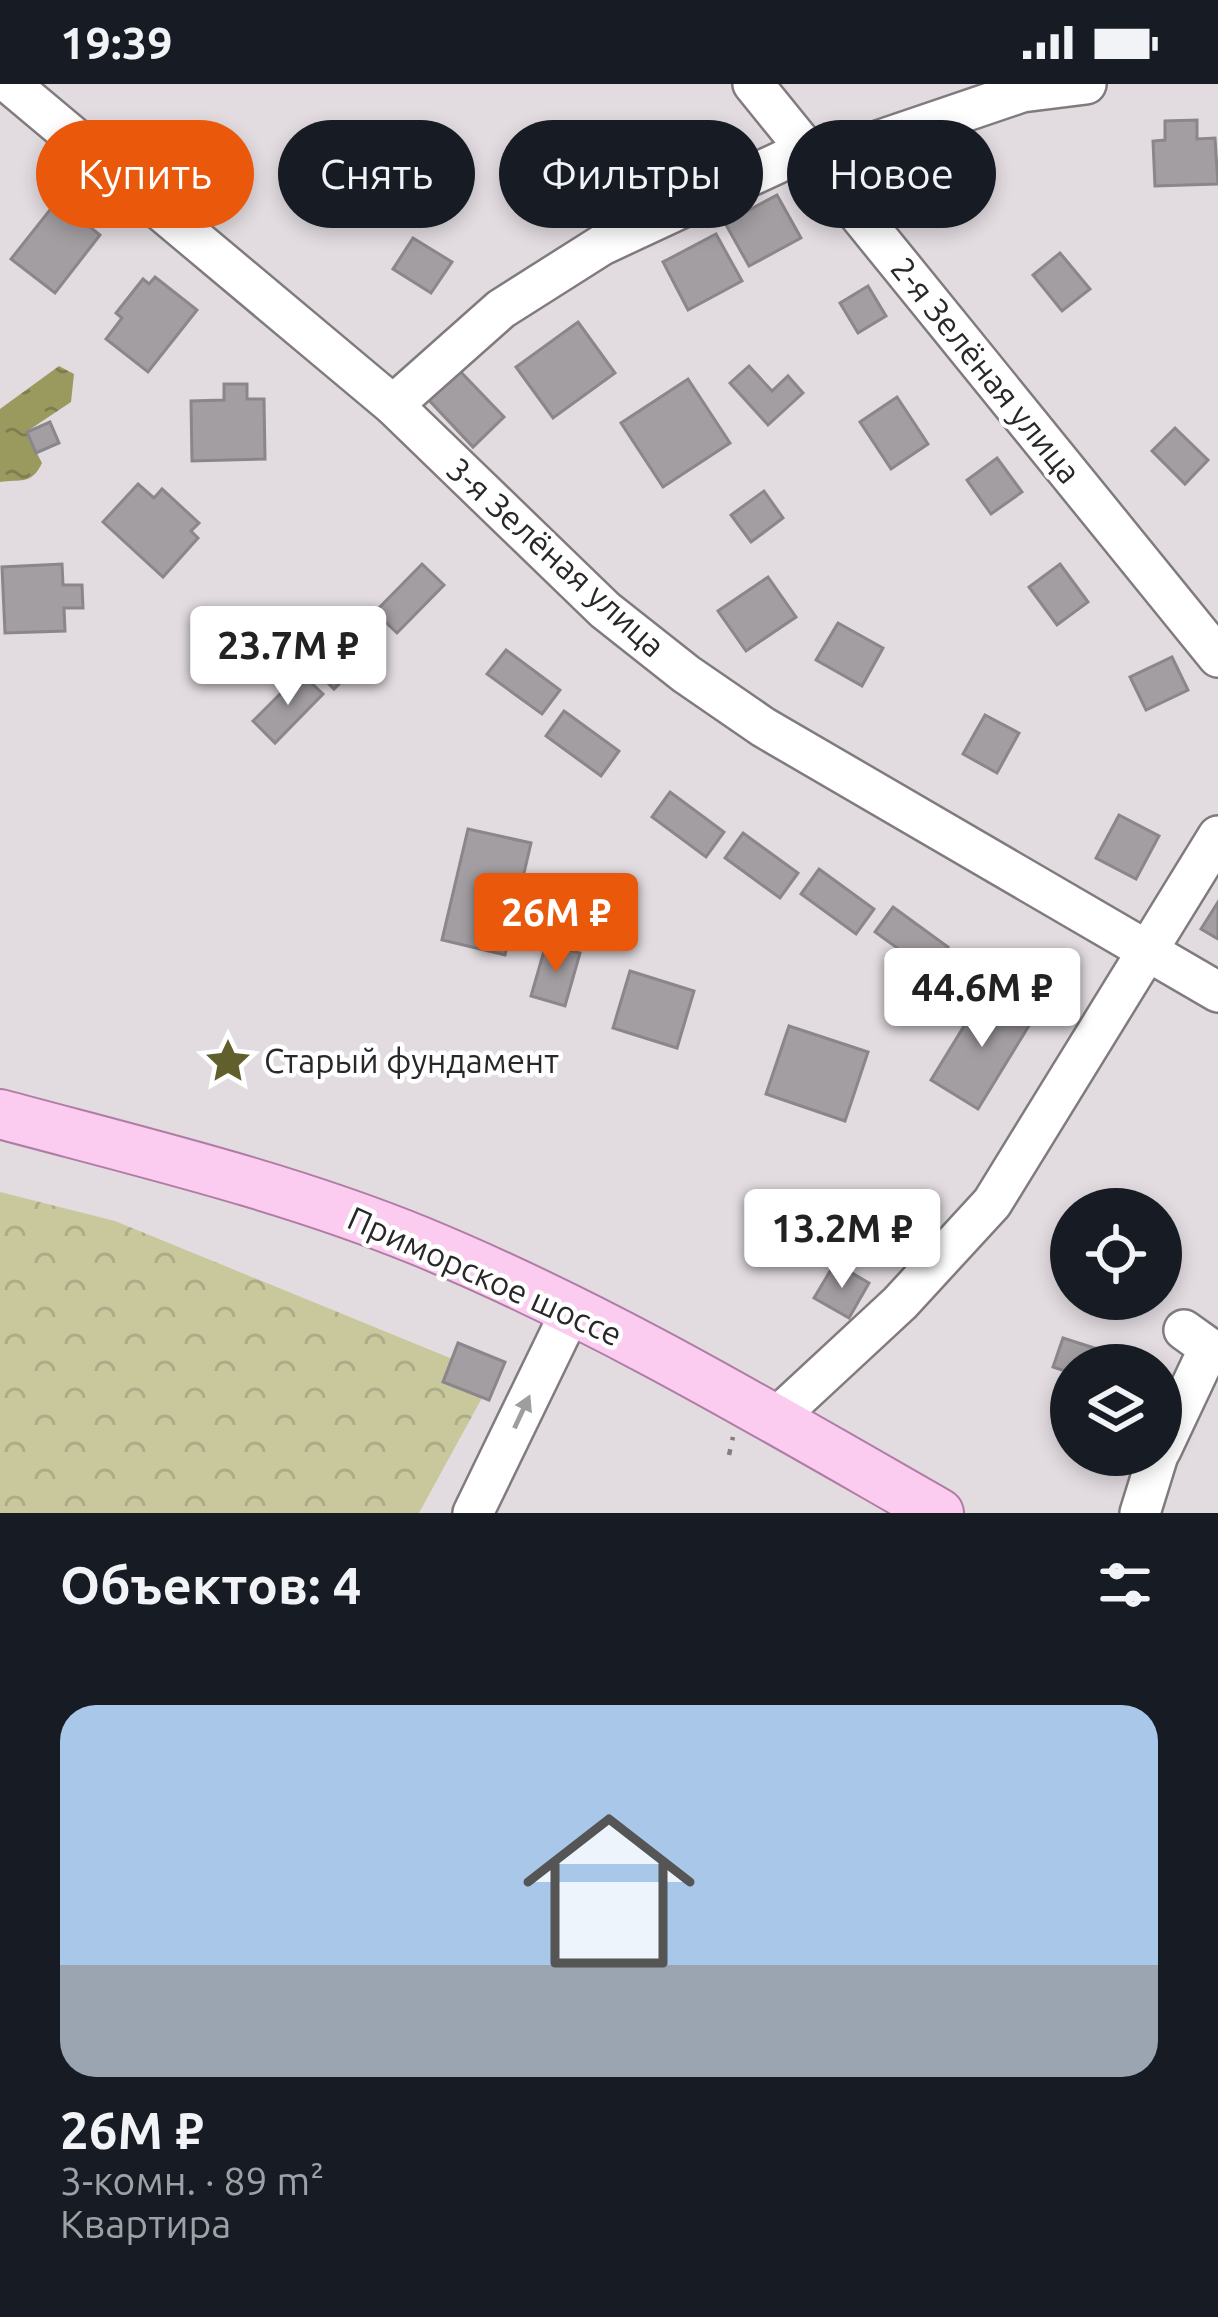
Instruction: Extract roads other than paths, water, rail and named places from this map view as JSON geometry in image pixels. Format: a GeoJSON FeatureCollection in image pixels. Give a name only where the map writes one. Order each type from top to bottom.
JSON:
{"type":"FeatureCollection","features":[{"type":"Feature","properties":{"kind":"main road","name":"Приморское шоссе"},"geometry":{"type":"LineString","coordinates":[[0,1114],[266,1186],[420,1241],[699,1373],[938,1513]]}},
{"type":"Feature","properties":{"kind":"street","name":"3-я Зелёная улица"},"geometry":{"type":"LineString","coordinates":[[10,84],[393,405],[604,610],[686,674],[763,727],[1148,947],[1218,992]]}},
{"type":"Feature","properties":{"kind":"street","name":"2-я Зелёная улица"},"geometry":{"type":"LineString","coordinates":[[753,84],[787,124]]}},
{"type":"Feature","properties":{"kind":"street"},"geometry":{"type":"LineString","coordinates":[[941,120],[1022,92],[1086,84]]}},
{"type":"Feature","properties":{"kind":"street"},"geometry":{"type":"LineString","coordinates":[[393,405],[501,309],[602,245],[787,159]]}},
{"type":"Feature","properties":{"kind":"street","name":"2-я Зелёная улица"},"geometry":{"type":"LineString","coordinates":[[872,228],[1218,658]]}},
{"type":"Feature","properties":{"kind":"street"},"geometry":{"type":"LineString","coordinates":[[775,1420],[900,1304],[992,1203],[1218,836]]}},
{"type":"Feature","properties":{"kind":"street"},"geometry":{"type":"LineString","coordinates":[[473,1513],[571,1311]]}},
{"type":"Feature","properties":{"kind":"street"},"geometry":{"type":"LineString","coordinates":[[1182,1405],[1209,1348],[1184,1330]]}},
{"type":"Feature","properties":{"kind":"street"},"geometry":{"type":"LineString","coordinates":[[1140,1513],[1152,1476]]}},
{"type":"Feature","properties":{"kind":"water"},"geometry":{"type":"Polygon","coordinates":[[[59,366],[74,374],[71,402],[26,432],[42,463],[30,478],[0,482],[0,409],[59,366]]]}},
{"type":"Feature","properties":{"kind":"place","name":"Старый фундамент"},"geometry":{"type":"Point","coordinates":[228,1061]}}]}
